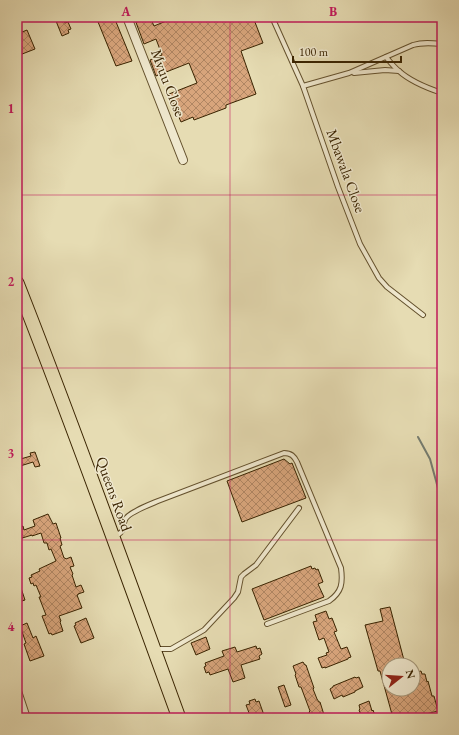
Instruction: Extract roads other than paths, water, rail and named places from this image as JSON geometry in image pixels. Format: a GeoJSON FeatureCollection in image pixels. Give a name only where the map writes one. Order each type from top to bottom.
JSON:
{"type":"FeatureCollection","features":[{"type":"Feature","properties":{"kind":"highway","name":"Queens Road"},"geometry":{"type":"LineString","coordinates":[[17,283],[112,532],[179,718]]}},
{"type":"Feature","properties":{"kind":"street","name":"Mvuu Close"},"geometry":{"type":"LineString","coordinates":[[127,17],[183,160]]}},
{"type":"Feature","properties":{"kind":"street"},"geometry":{"type":"LineString","coordinates":[[17,691],[26,718]]}},
{"type":"Feature","properties":{"kind":"lane","name":"Mbawala Close"},"geometry":{"type":"LineString","coordinates":[[272,17],[303,86],[338,187],[360,244],[379,278],[387,287],[423,314]]}},
{"type":"Feature","properties":{"kind":"lane"},"geometry":{"type":"LineString","coordinates":[[303,86],[349,73],[413,45],[420,43],[442,44]]}},
{"type":"Feature","properties":{"kind":"lane"},"geometry":{"type":"LineString","coordinates":[[386,57],[399,71],[412,80],[425,87],[442,93]]}},
{"type":"Feature","properties":{"kind":"lane"},"geometry":{"type":"LineString","coordinates":[[349,73],[385,70],[399,71]]}},
{"type":"Feature","properties":{"kind":"lane"},"geometry":{"type":"LineString","coordinates":[[112,532],[119,534],[124,529],[125,519],[127,516],[152,503],[284,454],[288,453],[292,455],[297,462],[341,568],[342,584],[339,591],[329,601],[267,624]]}},
{"type":"Feature","properties":{"kind":"lane"},"geometry":{"type":"LineString","coordinates":[[154,650],[172,649],[204,630],[234,598],[238,592],[241,577],[256,565],[299,508]]}},
{"type":"Feature","properties":{"kind":"waterway"},"geometry":{"type":"LineString","coordinates":[[418,437],[430,459],[442,499]]}}]}
